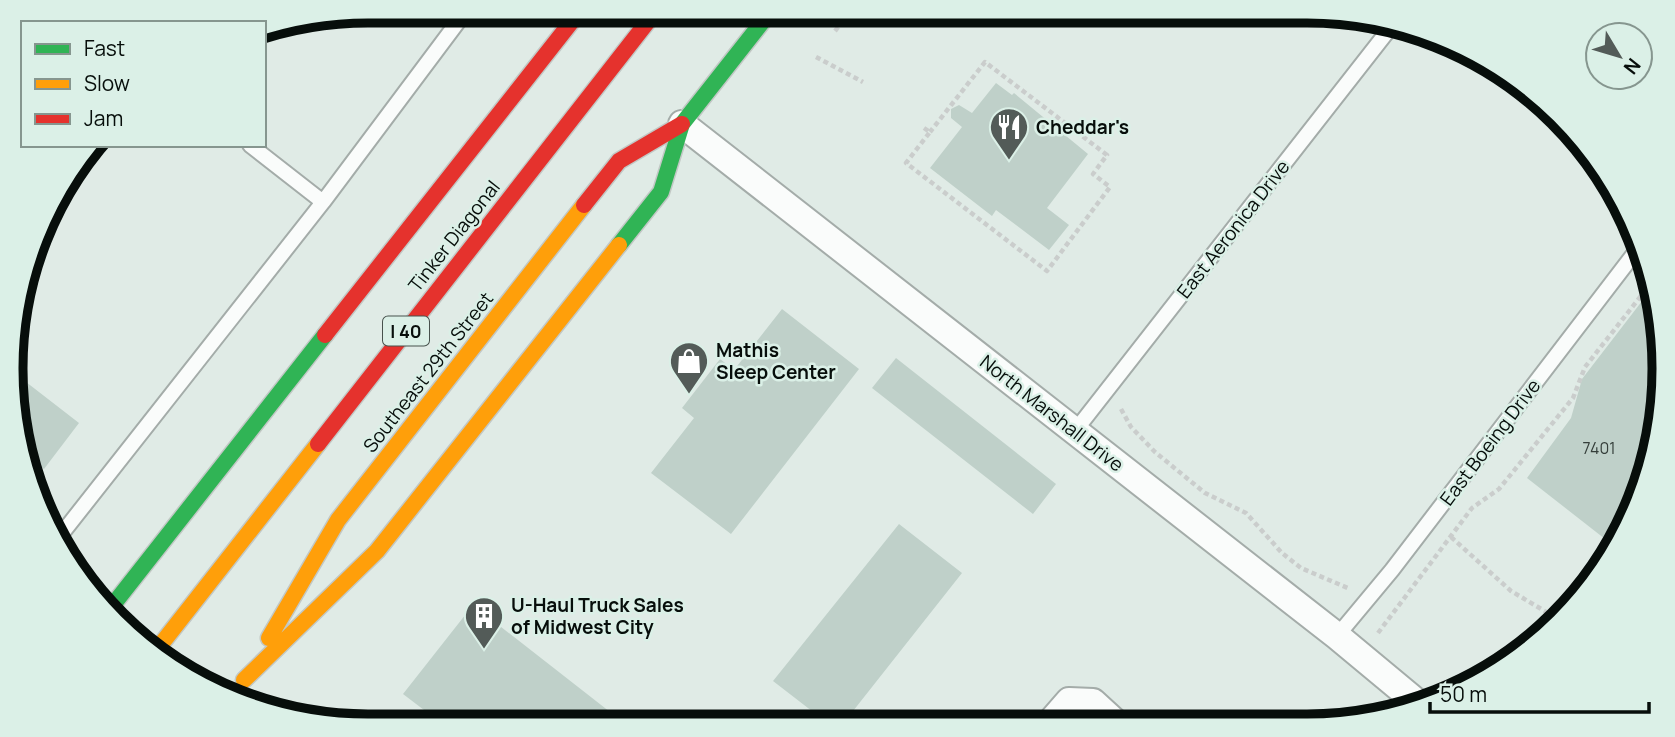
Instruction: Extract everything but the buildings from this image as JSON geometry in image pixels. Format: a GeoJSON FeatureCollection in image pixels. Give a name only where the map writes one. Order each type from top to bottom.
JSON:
{"type":"FeatureCollection","features":[{"type":"Feature","properties":{"kind":"main road"},"geometry":{"type":"LineString","coordinates":[[115,603],[570,23]]}},
{"type":"Feature","properties":{"kind":"main road","name":"Tinker Diagonal"},"geometry":{"type":"LineString","coordinates":[[161,645],[646,23]]}},
{"type":"Feature","properties":{"kind":"main road","name":"Southeast 29th Street"},"geometry":{"type":"LineString","coordinates":[[682,124],[619,161],[338,520],[241,684],[377,551],[661,192],[682,124],[761,23]]}},
{"type":"Feature","properties":{"kind":"street","name":"North Marshall Drive"},"geometry":{"type":"LineString","coordinates":[[682,124],[1411,698]]}},
{"type":"Feature","properties":{"kind":"street"},"geometry":{"type":"LineString","coordinates":[[1058,714],[1069,701],[1093,702],[1106,714]]}},
{"type":"Feature","properties":{"kind":"lane"},"geometry":{"type":"LineString","coordinates":[[64,531],[323,202],[456,23]]}},
{"type":"Feature","properties":{"kind":"lane","name":"East Aeronica Drive"},"geometry":{"type":"LineString","coordinates":[[1075,431],[1387,32]]}},
{"type":"Feature","properties":{"kind":"lane"},"geometry":{"type":"LineString","coordinates":[[253,147],[323,202]]}},
{"type":"Feature","properties":{"kind":"lane","name":"East Boeing Drive"},"geometry":{"type":"LineString","coordinates":[[1336,636],[1392,570],[1633,255]]}},
{"type":"Feature","properties":{"kind":"path"},"geometry":{"type":"LineString","coordinates":[[835,32],[842,23]]}},
{"type":"Feature","properties":{"kind":"path"},"geometry":{"type":"LineString","coordinates":[[816,57],[863,82]]}},
{"type":"Feature","properties":{"kind":"path"},"geometry":{"type":"LineString","coordinates":[[985,62],[1107,155],[1093,174],[1110,187],[1047,271],[906,163],[930,132],[985,62]]}},
{"type":"Feature","properties":{"kind":"path"},"geometry":{"type":"LineString","coordinates":[[924,128],[930,132]]}},
{"type":"Feature","properties":{"kind":"path"},"geometry":{"type":"LineString","coordinates":[[1378,633],[1472,508],[1499,489],[1573,398],[1585,367],[1643,292]]}},
{"type":"Feature","properties":{"kind":"path"},"geometry":{"type":"LineString","coordinates":[[1121,409],[1131,427],[1155,452],[1205,492],[1246,513],[1282,553],[1301,568],[1351,590]]}},
{"type":"Feature","properties":{"kind":"path"},"geometry":{"type":"LineString","coordinates":[[1451,537],[1511,591],[1550,614]]}},
{"type":"Feature","properties":{"kind":"path"},"geometry":{"type":"LineString","coordinates":[[1382,614],[1389,619]]}},
{"type":"Feature","properties":{"kind":"traffic: fast"},"geometry":{"type":"LineString","coordinates":[[619,245],[661,192],[682,124],[762,23]]}},
{"type":"Feature","properties":{"kind":"traffic: fast"},"geometry":{"type":"LineString","coordinates":[[115,603],[325,335]]}},
{"type":"Feature","properties":{"kind":"traffic: slow"},"geometry":{"type":"LineString","coordinates":[[269,638],[338,520],[584,205]]}},
{"type":"Feature","properties":{"kind":"traffic: slow"},"geometry":{"type":"LineString","coordinates":[[244,680],[377,551],[619,245]]}},
{"type":"Feature","properties":{"kind":"traffic: slow"},"geometry":{"type":"LineString","coordinates":[[161,645],[318,444]]}},
{"type":"Feature","properties":{"kind":"traffic: jam"},"geometry":{"type":"LineString","coordinates":[[325,335],[571,23]]}},
{"type":"Feature","properties":{"kind":"traffic: jam"},"geometry":{"type":"LineString","coordinates":[[318,444],[647,23]]}},
{"type":"Feature","properties":{"kind":"traffic: jam"},"geometry":{"type":"LineString","coordinates":[[584,205],[619,161],[682,124]]}},
{"type":"Feature","properties":{"kind":"place","name":"Cheddar's"},"geometry":{"type":"Point","coordinates":[1009,161]}},
{"type":"Feature","properties":{"kind":"place","name":"Mathis Sleep Center"},"geometry":{"type":"Point","coordinates":[689,395]}},
{"type":"Feature","properties":{"kind":"place","name":"U-Haul Truck Sales of Midwest City"},"geometry":{"type":"Point","coordinates":[484,650]}}]}
